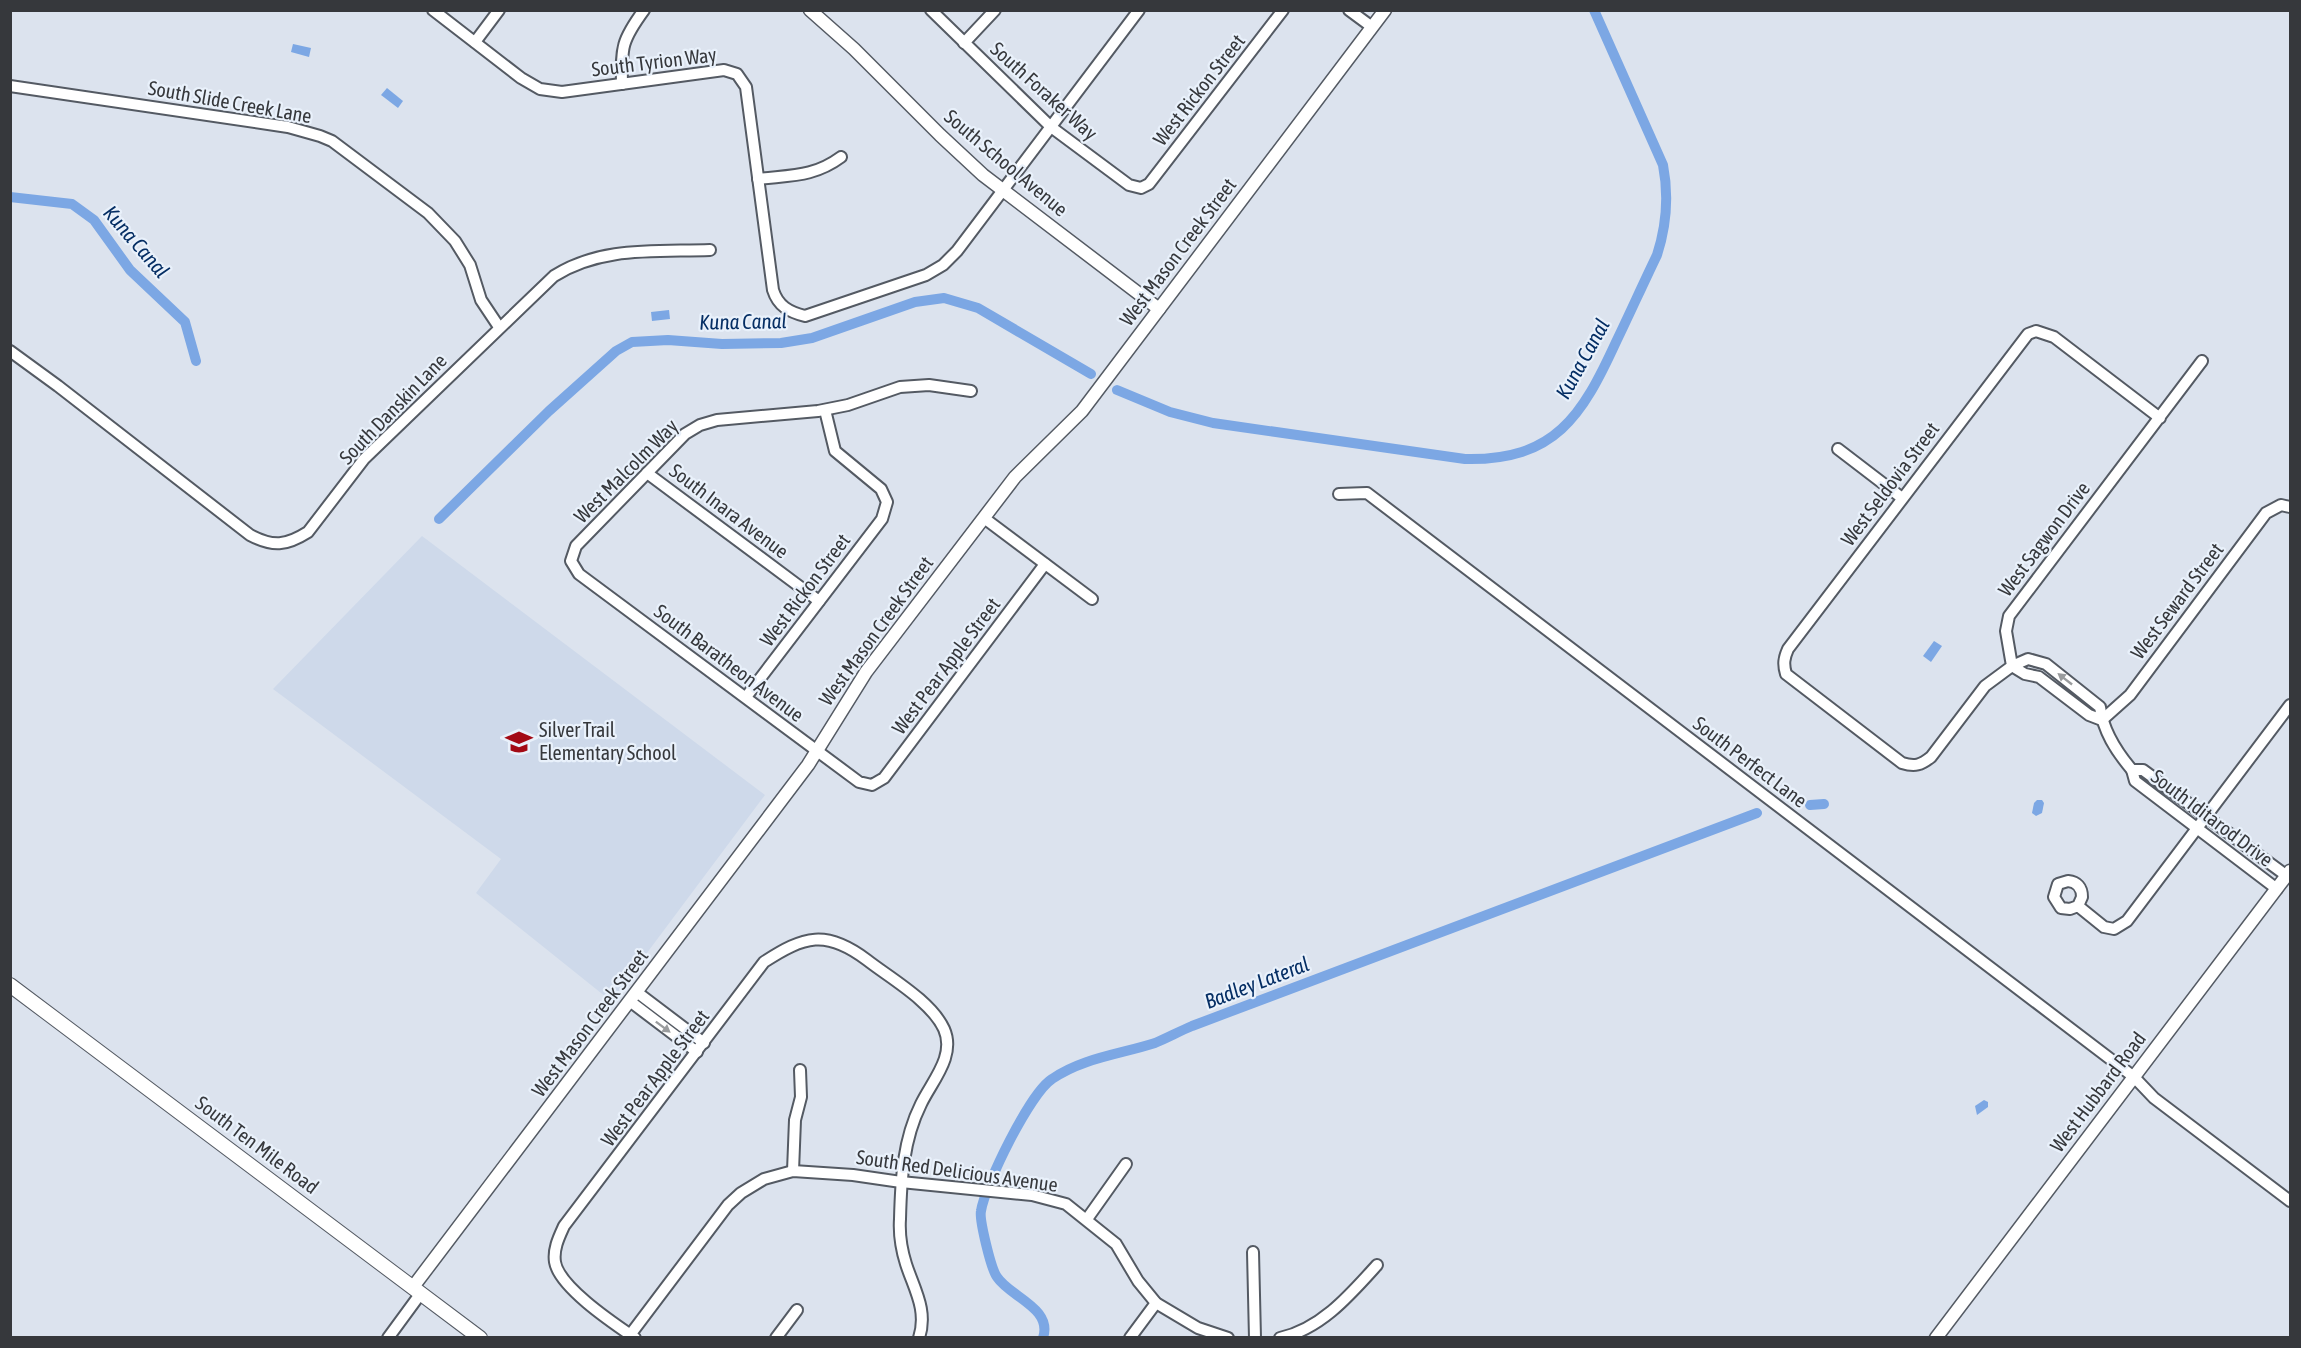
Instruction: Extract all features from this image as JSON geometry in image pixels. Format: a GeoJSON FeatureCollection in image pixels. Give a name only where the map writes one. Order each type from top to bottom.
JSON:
{"type":"FeatureCollection","features":[{"type":"Feature","properties":{"kind":"main road","name":"South Ten Mile Road"},"geometry":{"type":"LineString","coordinates":[[10,985],[480,1338]]}},
{"type":"Feature","properties":{"kind":"street","name":"South Tyrion Way"},"geometry":{"type":"LineString","coordinates":[[433,10],[521,78],[540,89],[562,92],[724,70],[737,74],[746,87],[773,290],[776,299],[793,313],[805,316],[926,275],[957,251],[1003,190]]}},
{"type":"Feature","properties":{"kind":"street"},"geometry":{"type":"LineString","coordinates":[[475,42],[499,10]]}},
{"type":"Feature","properties":{"kind":"street"},"geometry":{"type":"LineString","coordinates":[[622,84],[623,44],[628,32],[644,10]]}},
{"type":"Feature","properties":{"kind":"street","name":"South School Avenue"},"geometry":{"type":"LineString","coordinates":[[810,10],[854,49],[940,135],[1003,190],[1159,309]]}},
{"type":"Feature","properties":{"kind":"street","name":"South Foraker Way"},"geometry":{"type":"LineString","coordinates":[[931,10],[1051,127],[1129,186],[1141,188]]}},
{"type":"Feature","properties":{"kind":"street"},"geometry":{"type":"LineString","coordinates":[[964,43],[995,10]]}},
{"type":"Feature","properties":{"kind":"street"},"geometry":{"type":"LineString","coordinates":[[1003,190],[1139,10]]}},
{"type":"Feature","properties":{"kind":"street","name":"West Rickon Street"},"geometry":{"type":"LineString","coordinates":[[1141,188],[1149,184],[1283,10]]}},
{"type":"Feature","properties":{"kind":"street"},"geometry":{"type":"LineString","coordinates":[[1349,10],[1372,27]]}},
{"type":"Feature","properties":{"kind":"street","name":"West Mason Creek Street"},"geometry":{"type":"LineString","coordinates":[[417,1290],[817,751],[866,672],[1015,477],[1082,411],[1385,10]]}},
{"type":"Feature","properties":{"kind":"street","name":"South Slide Creek Lane"},"geometry":{"type":"LineString","coordinates":[[10,86],[267,124],[302,130],[332,141],[442,226],[455,241],[470,265],[481,300],[499,327]]}},
{"type":"Feature","properties":{"kind":"street"},"geometry":{"type":"LineString","coordinates":[[758,179],[814,172],[842,157]]}},
{"type":"Feature","properties":{"kind":"street","name":"South Danskin Lane"},"geometry":{"type":"LineString","coordinates":[[10,351],[250,535],[264,542],[281,544],[308,532],[364,459],[544,283],[563,270],[585,260],[607,254],[710,249]]}},
{"type":"Feature","properties":{"kind":"street","name":"West Seldovia Street"},"geometry":{"type":"LineString","coordinates":[[2012,666],[1985,686],[1931,757],[1917,766],[1902,764],[1792,680],[1784,667],[1784,658],[1788,649],[2028,334],[2036,331],[2045,332],[2054,337],[2160,418]]}},
{"type":"Feature","properties":{"kind":"street","name":"West Sagwon Drive"},"geometry":{"type":"LineString","coordinates":[[2012,666],[2006,631],[2009,616],[2202,361]]}},
{"type":"Feature","properties":{"kind":"street","name":"West Malcolm Way"},"geometry":{"type":"LineString","coordinates":[[571,561],[576,546],[685,434],[700,425],[717,420],[825,410],[848,405],[900,387],[929,385],[971,391]]}},
{"type":"Feature","properties":{"kind":"street","name":"West Rickon Street"},"geometry":{"type":"LineString","coordinates":[[746,697],[882,519],[887,502],[881,489],[836,452],[825,410]]}},
{"type":"Feature","properties":{"kind":"street"},"geometry":{"type":"LineString","coordinates":[[1838,449],[1902,498]]}},
{"type":"Feature","properties":{"kind":"street","name":"South Inara Avenue"},"geometry":{"type":"LineString","coordinates":[[647,472],[819,601]]}},
{"type":"Feature","properties":{"kind":"street","name":"South Perfect Lane"},"geometry":{"type":"LineString","coordinates":[[1338,494],[1367,493],[2134,1077],[2154,1098],[2290,1201]]}},
{"type":"Feature","properties":{"kind":"street","name":"West Seward Street"},"geometry":{"type":"LineString","coordinates":[[2102,720],[2130,695],[2266,513],[2286,506]]}},
{"type":"Feature","properties":{"kind":"street"},"geometry":{"type":"LineString","coordinates":[[984,518],[1092,599]]}},
{"type":"Feature","properties":{"kind":"street","name":"South Baratheon Avenue"},"geometry":{"type":"LineString","coordinates":[[571,561],[579,574],[859,782],[872,785]]}},
{"type":"Feature","properties":{"kind":"street","name":"West Pear Apple Street"},"geometry":{"type":"LineString","coordinates":[[872,785],[884,778],[1045,564]]}},
{"type":"Feature","properties":{"kind":"street","name":"South Iditarod Drive"},"geometry":{"type":"LineString","coordinates":[[2012,666],[2028,659],[2046,664],[2100,707],[2102,720],[2114,746],[2132,770],[2135,781],[2277,889]]}},
{"type":"Feature","properties":{"kind":"street"},"geometry":{"type":"LineString","coordinates":[[2078,906],[2104,927],[2114,929],[2127,921],[2290,705]]}},
{"type":"Feature","properties":{"kind":"street","name":"South Iditarod Drive"},"geometry":{"type":"LineString","coordinates":[[2132,770],[2144,770],[2205,816],[2289,873]]}},
{"type":"Feature","properties":{"kind":"street","name":"West Hubbard Road"},"geometry":{"type":"LineString","coordinates":[[1936,1338],[2289,873]]}},
{"type":"Feature","properties":{"kind":"street","name":"West Pear Apple Street"},"geometry":{"type":"LineString","coordinates":[[632,1336],[570,1288],[560,1276],[555,1261],[557,1243],[564,1226],[764,962],[788,947],[810,939],[834,942],[852,949],[933,1011],[945,1030],[947,1046],[943,1065],[921,1102],[910,1127],[901,1182]]}},
{"type":"Feature","properties":{"kind":"street"},"geometry":{"type":"LineString","coordinates":[[634,997],[704,1043]]}},
{"type":"Feature","properties":{"kind":"street"},"geometry":{"type":"LineString","coordinates":[[634,997],[696,1053]]}},
{"type":"Feature","properties":{"kind":"street"},"geometry":{"type":"LineString","coordinates":[[793,1171],[795,1120],[801,1097],[800,1070]]}},
{"type":"Feature","properties":{"kind":"street"},"geometry":{"type":"LineString","coordinates":[[1087,1219],[1126,1164]]}},
{"type":"Feature","properties":{"kind":"street","name":"South Red Delicious Avenue"},"geometry":{"type":"LineString","coordinates":[[632,1336],[728,1205],[741,1193],[764,1179],[793,1171],[853,1175],[1032,1195],[1065,1204],[1116,1244],[1138,1281],[1156,1304],[1198,1328],[1228,1338]]}},
{"type":"Feature","properties":{"kind":"street"},"geometry":{"type":"LineString","coordinates":[[901,1182],[899,1236],[922,1311],[923,1323],[919,1338]]}},
{"type":"Feature","properties":{"kind":"street"},"geometry":{"type":"LineString","coordinates":[[1254,1252],[1256,1338]]}},
{"type":"Feature","properties":{"kind":"street"},"geometry":{"type":"LineString","coordinates":[[1280,1338],[1317,1322],[1343,1302],[1377,1265]]}},
{"type":"Feature","properties":{"kind":"street"},"geometry":{"type":"LineString","coordinates":[[388,1338],[417,1290]]}},
{"type":"Feature","properties":{"kind":"street"},"geometry":{"type":"LineString","coordinates":[[1130,1338],[1156,1304]]}},
{"type":"Feature","properties":{"kind":"street"},"geometry":{"type":"LineString","coordinates":[[776,1338],[797,1310]]}},
{"type":"Feature","properties":{"kind":"shaded area","name":"Silver Trail Elementary School"},"geometry":{"type":"Polygon","coordinates":[[[422,536],[765,795],[611,1001],[476,893],[501,859],[273,689],[422,536]]]}},
{"type":"Feature","properties":{"kind":"water"},"geometry":{"type":"Polygon","coordinates":[[[293,44],[311,48],[309,57],[291,52],[293,44]]]}},
{"type":"Feature","properties":{"kind":"water"},"geometry":{"type":"Polygon","coordinates":[[[387,88],[403,101],[398,108],[381,95],[387,88]]]}},
{"type":"Feature","properties":{"kind":"water"},"geometry":{"type":"Polygon","coordinates":[[[669,310],[670,319],[652,321],[651,312],[669,310]]]}},
{"type":"Feature","properties":{"kind":"water"},"geometry":{"type":"Polygon","coordinates":[[[1934,641],[1942,646],[1931,662],[1923,656],[1934,641]]]}},
{"type":"Feature","properties":{"kind":"water"},"geometry":{"type":"Polygon","coordinates":[[[2037,800],[2042,800],[2044,803],[2042,813],[2036,816],[2032,813],[2037,800]]]}},
{"type":"Feature","properties":{"kind":"water"},"geometry":{"type":"Polygon","coordinates":[[[1984,1100],[1988,1102],[1988,1107],[1977,1115],[1975,1106],[1984,1100]]]}},
{"type":"Feature","properties":{"kind":"waterway","name":"Kuna Canal"},"geometry":{"type":"LineString","coordinates":[[1117,390],[1170,412],[1213,423],[1465,459],[1496,458],[1522,452],[1562,429],[1591,392],[1621,331],[1657,255],[1666,210],[1663,165],[1594,10]]}},
{"type":"Feature","properties":{"kind":"waterway","name":"Kuna Canal"},"geometry":{"type":"LineString","coordinates":[[10,197],[72,204],[94,220],[130,270],[185,322],[196,361]]}},
{"type":"Feature","properties":{"kind":"waterway","name":"Kuna Canal"},"geometry":{"type":"LineString","coordinates":[[439,519],[549,411],[616,351],[632,342],[668,340],[722,344],[781,343],[812,338],[915,302],[944,298],[978,308],[1091,374]]}},
{"type":"Feature","properties":{"kind":"waterway","name":"Badley Lateral"},"geometry":{"type":"LineString","coordinates":[[1810,805],[1824,804]]}},
{"type":"Feature","properties":{"kind":"waterway","name":"Badley Lateral"},"geometry":{"type":"LineString","coordinates":[[1043,1338],[1042,1319],[1036,1311],[997,1277],[989,1255],[981,1211],[984,1198],[1010,1140],[1032,1102],[1052,1079],[1076,1066],[1155,1043],[1192,1026],[1757,813]]}},
{"type":"Feature","properties":{"kind":"place","name":"Silver Trail Elementary School"},"geometry":{"type":"Point","coordinates":[519,742]}}]}
